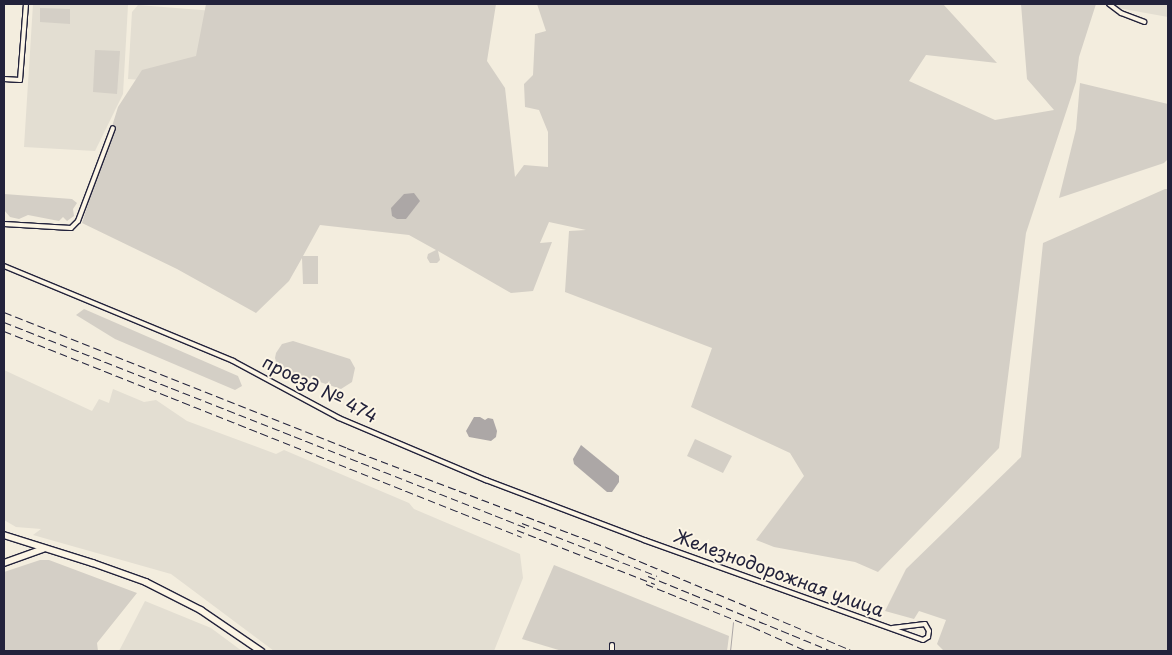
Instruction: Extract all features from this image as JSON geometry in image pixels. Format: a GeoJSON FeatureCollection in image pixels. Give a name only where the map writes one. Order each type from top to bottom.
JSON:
{"type":"FeatureCollection","features":[{"type":"Feature","properties":{"kind":"street"},"geometry":{"type":"LineString","coordinates":[[4,79],[20,80],[26,4]]}},
{"type":"Feature","properties":{"kind":"street"},"geometry":{"type":"LineString","coordinates":[[1109,4],[1121,13],[1144,22]]}},
{"type":"Feature","properties":{"kind":"street"},"geometry":{"type":"LineString","coordinates":[[4,224],[71,228],[78,221],[85,206],[112,128]]}},
{"type":"Feature","properties":{"kind":"street","name":"проезд № 474"},"geometry":{"type":"LineString","coordinates":[[4,266],[233,361],[339,418],[486,480],[626,533]]}},
{"type":"Feature","properties":{"kind":"street","name":"Железнодорожная улица"},"geometry":{"type":"LineString","coordinates":[[626,533],[923,640],[928,636],[929,631],[925,624],[892,628]]}},
{"type":"Feature","properties":{"kind":"street"},"geometry":{"type":"LineString","coordinates":[[4,536],[93,563],[146,582],[201,610],[261,651]]}},
{"type":"Feature","properties":{"kind":"street"},"geometry":{"type":"LineString","coordinates":[[4,563],[43,549]]}},
{"type":"Feature","properties":{"kind":"street"},"geometry":{"type":"LineString","coordinates":[[612,645],[612,651]]}},
{"type":"Feature","properties":{"kind":"shaded area"},"geometry":{"type":"Polygon","coordinates":[[[33,4],[128,5],[123,94],[95,151],[24,147],[33,4]]]}},
{"type":"Feature","properties":{"kind":"shaded area"},"geometry":{"type":"Polygon","coordinates":[[[206,4],[496,4],[487,61],[505,88],[515,177],[524,165],[548,167],[548,132],[539,110],[525,107],[524,84],[533,75],[535,34],[546,31],[537,4],[943,4],[997,63],[926,55],[909,81],[995,120],[1054,110],[1027,79],[1021,4],[1096,4],[1079,57],[1076,82],[1026,233],[999,448],[878,572],[855,562],[774,547],[756,540],[804,476],[790,453],[691,407],[712,348],[565,292],[569,231],[586,230],[549,222],[540,243],[552,242],[533,291],[511,293],[438,251],[440,260],[437,263],[430,263],[427,258],[428,254],[436,250],[409,235],[320,225],[303,256],[318,256],[318,284],[303,284],[302,258],[289,281],[256,313],[177,269],[82,223],[118,107],[142,70],[196,56],[206,4]]]}},
{"type":"Feature","properties":{"kind":"shaded area"},"geometry":{"type":"Polygon","coordinates":[[[1113,4],[1168,4],[1168,17],[1118,8],[1113,4]]]}},
{"type":"Feature","properties":{"kind":"shaded area"},"geometry":{"type":"Polygon","coordinates":[[[138,5],[214,11],[218,68],[169,82],[128,79],[132,12],[138,5]]]}},
{"type":"Feature","properties":{"kind":"shaded area"},"geometry":{"type":"Polygon","coordinates":[[[40,8],[70,9],[70,24],[40,22],[40,8]]]}},
{"type":"Feature","properties":{"kind":"shaded area"},"geometry":{"type":"Polygon","coordinates":[[[95,50],[120,51],[117,94],[93,92],[95,50]]]}},
{"type":"Feature","properties":{"kind":"shaded area"},"geometry":{"type":"Polygon","coordinates":[[[1080,83],[1168,104],[1168,159],[1164,163],[1059,198],[1076,129],[1080,83]]]}},
{"type":"Feature","properties":{"kind":"shaded area"},"geometry":{"type":"Polygon","coordinates":[[[1168,189],[1168,651],[944,651],[937,644],[946,620],[919,611],[914,619],[885,611],[906,569],[1021,457],[1043,243],[1168,189]]]}},
{"type":"Feature","properties":{"kind":"shaded area"},"geometry":{"type":"Polygon","coordinates":[[[414,193],[420,201],[406,219],[397,219],[392,216],[391,208],[404,194],[414,193]]]}},
{"type":"Feature","properties":{"kind":"shaded area"},"geometry":{"type":"Polygon","coordinates":[[[4,194],[72,199],[77,203],[73,209],[74,216],[67,221],[63,217],[59,221],[28,215],[19,219],[10,217],[4,210],[4,194]]]}},
{"type":"Feature","properties":{"kind":"shaded area"},"geometry":{"type":"Polygon","coordinates":[[[84,309],[238,376],[242,386],[235,390],[115,339],[76,315],[84,309]]]}},
{"type":"Feature","properties":{"kind":"shaded area"},"geometry":{"type":"Polygon","coordinates":[[[293,341],[350,359],[355,368],[352,382],[341,389],[278,368],[275,358],[276,353],[282,344],[293,341]]]}},
{"type":"Feature","properties":{"kind":"shaded area"},"geometry":{"type":"Polygon","coordinates":[[[4,370],[92,411],[99,399],[109,403],[113,389],[144,402],[156,400],[187,421],[276,454],[284,450],[409,503],[414,509],[520,554],[523,578],[494,651],[274,651],[171,574],[33,535],[41,529],[16,527],[4,520],[4,370]]]}},
{"type":"Feature","properties":{"kind":"shaded area"},"geometry":{"type":"Polygon","coordinates":[[[474,417],[480,417],[485,420],[488,418],[493,419],[497,431],[496,437],[491,441],[469,437],[466,431],[474,417]]]}},
{"type":"Feature","properties":{"kind":"shaded area"},"geometry":{"type":"Polygon","coordinates":[[[695,439],[732,456],[723,473],[687,456],[695,439]]]}},
{"type":"Feature","properties":{"kind":"shaded area"},"geometry":{"type":"Polygon","coordinates":[[[581,445],[619,476],[619,482],[612,492],[607,492],[574,464],[573,459],[581,445]]]}},
{"type":"Feature","properties":{"kind":"shaded area"},"geometry":{"type":"Polygon","coordinates":[[[40,560],[49,560],[137,593],[97,643],[98,651],[4,651],[4,572],[40,560]]]}},
{"type":"Feature","properties":{"kind":"shaded area"},"geometry":{"type":"Polygon","coordinates":[[[554,565],[729,636],[727,651],[562,651],[522,639],[554,565]]]}},
{"type":"Feature","properties":{"kind":"shaded area"},"geometry":{"type":"Polygon","coordinates":[[[145,601],[211,628],[242,651],[119,651],[145,601]]]}},
{"type":"Feature","properties":{"kind":"waterway"},"geometry":{"type":"LineString","coordinates":[[730,651],[733,622]]}},
{"type":"Feature","properties":{"kind":"railway"},"geometry":{"type":"LineString","coordinates":[[4,312],[347,448],[606,547],[853,651]]}},
{"type":"Feature","properties":{"kind":"railway"},"geometry":{"type":"LineString","coordinates":[[4,322],[527,528]]}},
{"type":"Feature","properties":{"kind":"railway"},"geometry":{"type":"LineString","coordinates":[[4,331],[522,537]]}},
{"type":"Feature","properties":{"kind":"railway"},"geometry":{"type":"LineString","coordinates":[[522,523],[657,576]]}},
{"type":"Feature","properties":{"kind":"railway"},"geometry":{"type":"LineString","coordinates":[[517,530],[655,584]]}},
{"type":"Feature","properties":{"kind":"railway"},"geometry":{"type":"LineString","coordinates":[[648,576],[832,651]]}},
{"type":"Feature","properties":{"kind":"railway"},"geometry":{"type":"LineString","coordinates":[[646,584],[807,651]]}}]}
